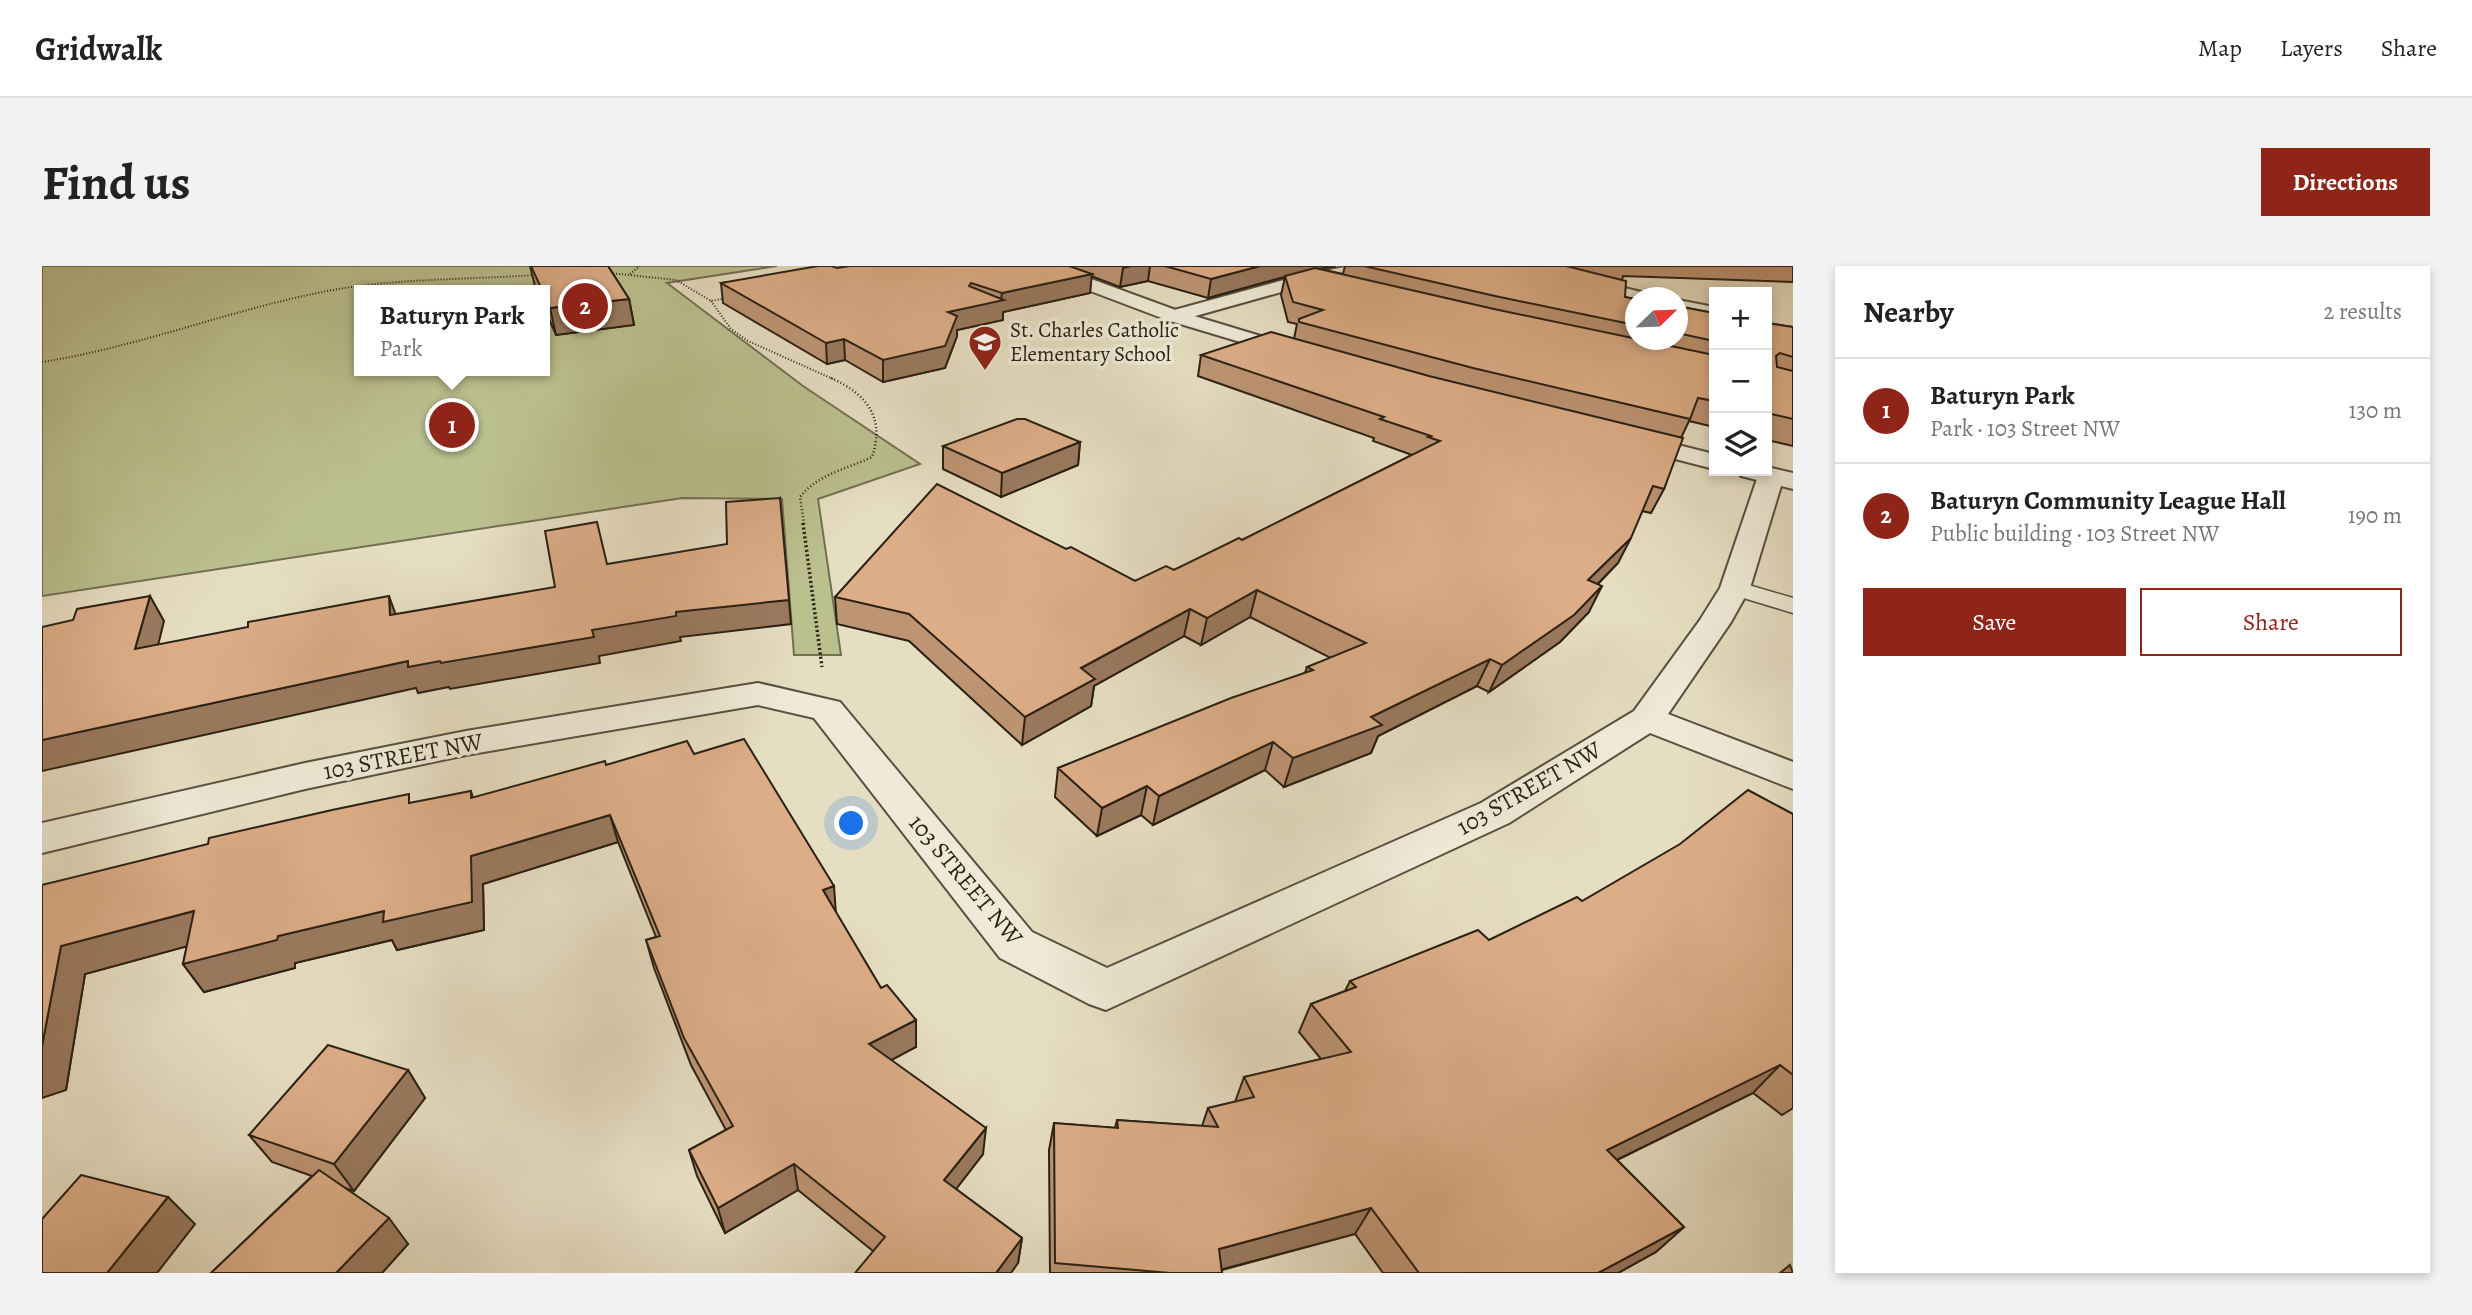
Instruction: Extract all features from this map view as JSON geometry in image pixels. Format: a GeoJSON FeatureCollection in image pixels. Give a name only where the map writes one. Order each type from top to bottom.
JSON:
{"type":"FeatureCollection","features":[{"type":"Feature","properties":{"kind":"street"},"geometry":{"type":"LineString","coordinates":[[1041,266],[1174,316],[1324,361]]}},
{"type":"Feature","properties":{"kind":"street"},"geometry":{"type":"LineString","coordinates":[[1174,316],[1308,279],[1377,266]]}},
{"type":"Feature","properties":{"kind":"street"},"geometry":{"type":"LineString","coordinates":[[1517,266],[1625,293]]}},
{"type":"Feature","properties":{"kind":"street"},"geometry":{"type":"LineString","coordinates":[[1688,307],[1709,312]]}},
{"type":"Feature","properties":{"kind":"street"},"geometry":{"type":"LineString","coordinates":[[1606,435],[1709,461]]}},
{"type":"Feature","properties":{"kind":"street","name":"103 STREET NW"},"geometry":{"type":"LineString","coordinates":[[42,838],[305,776],[616,716],[758,694],[827,710],[1016,945],[1106,989],[1495,813],[1647,719],[1715,622],[1735,588],[1771,476]]}},
{"type":"Feature","properties":{"kind":"street"},"geometry":{"type":"LineString","coordinates":[[1647,719],[1793,776]]}},
{"type":"Feature","properties":{"kind":"lane"},"geometry":{"type":"LineString","coordinates":[[1308,279],[1346,288]]}},
{"type":"Feature","properties":{"kind":"lane"},"geometry":{"type":"LineString","coordinates":[[1735,588],[1793,606]]}},
{"type":"Feature","properties":{"kind":"path"},"geometry":{"type":"LineString","coordinates":[[629,274],[640,266]]}},
{"type":"Feature","properties":{"kind":"path"},"geometry":{"type":"LineString","coordinates":[[606,273],[676,280],[711,301],[739,335],[851,387],[863,396],[879,429],[872,457],[818,480],[806,487],[800,497],[827,710]]}},
{"type":"Feature","properties":{"kind":"path"},"geometry":{"type":"LineString","coordinates":[[373,285],[402,281],[538,275]]}},
{"type":"Feature","properties":{"kind":"path"},"geometry":{"type":"LineString","coordinates":[[42,362],[135,345],[323,292],[354,288]]}},
{"type":"Feature","properties":{"kind":"path"},"geometry":{"type":"LineString","coordinates":[[711,301],[722,299],[732,305]]}},
{"type":"Feature","properties":{"kind":"green space"},"geometry":{"type":"Polygon","coordinates":[[[42,266],[777,266],[667,283],[803,386],[920,464],[818,499],[841,655],[794,655],[782,499],[682,498],[42,596],[42,266]]]}},
{"type":"Feature","properties":{"kind":"building"},"geometry":{"type":"Polygon","coordinates":[[[531,266],[608,266],[629,299],[550,308],[550,285],[540,285],[531,266]]]}},
{"type":"Feature","properties":{"kind":"building"},"geometry":{"type":"Polygon","coordinates":[[[818,266],[1069,266],[1092,274],[1002,293],[971,283],[969,286],[1004,300],[948,312],[957,316],[945,346],[883,360],[844,339],[826,343],[721,283],[818,266]]]}},
{"type":"Feature","properties":{"kind":"building"},"geometry":{"type":"Polygon","coordinates":[[[1165,266],[1260,266],[1211,279],[1165,266]]]}},
{"type":"Feature","properties":{"kind":"building"},"geometry":{"type":"Polygon","coordinates":[[[1364,266],[1566,266],[1626,281],[1625,323],[1364,266]]]}},
{"type":"Feature","properties":{"kind":"building"},"geometry":{"type":"Polygon","coordinates":[[[1315,268],[1625,336],[1625,350],[1688,350],[1709,354],[1709,400],[1698,398],[1690,419],[1473,368],[1299,322],[1299,319],[1323,310],[1293,302],[1285,276],[1315,268]]]}},
{"type":"Feature","properties":{"kind":"building"},"geometry":{"type":"Polygon","coordinates":[[[1688,308],[1709,312],[1709,340],[1688,335],[1688,308]]]}},
{"type":"Feature","properties":{"kind":"building"},"geometry":{"type":"Polygon","coordinates":[[[1772,324],[1793,327],[1793,357],[1780,353],[1776,356],[1777,367],[1793,371],[1793,419],[1772,414],[1772,324]]]}},
{"type":"Feature","properties":{"kind":"building"},"geometry":{"type":"Polygon","coordinates":[[[1271,332],[1429,376],[1683,438],[1664,489],[1653,486],[1631,538],[1588,580],[1602,586],[1574,615],[1502,665],[1490,659],[1371,717],[1382,725],[1293,758],[1273,742],[1159,796],[1147,786],[1102,808],[1058,768],[1231,698],[1313,670],[1307,667],[1366,643],[1257,590],[1207,618],[1190,609],[1081,668],[1095,679],[1025,717],[909,614],[835,597],[937,484],[1066,549],[1071,547],[1135,581],[1166,566],[1174,570],[1239,538],[1242,540],[1440,441],[1380,419],[1384,417],[1201,355],[1271,332]]]}},
{"type":"Feature","properties":{"kind":"building"},"geometry":{"type":"Polygon","coordinates":[[[1017,419],[1025,419],[1080,442],[1002,473],[943,446],[1017,419]]]}},
{"type":"Feature","properties":{"kind":"building"},"geometry":{"type":"Polygon","coordinates":[[[780,498],[789,600],[676,612],[676,616],[592,630],[594,637],[441,663],[440,661],[408,667],[408,661],[42,740],[42,627],[73,620],[77,609],[150,596],[135,649],[248,627],[248,622],[389,596],[390,615],[555,587],[545,531],[597,522],[607,564],[727,544],[726,502],[780,498]]]}},
{"type":"Feature","properties":{"kind":"building"},"geometry":{"type":"Polygon","coordinates":[[[744,739],[834,886],[823,890],[881,988],[887,985],[916,1020],[869,1044],[986,1128],[944,1180],[1022,1238],[996,1273],[855,1273],[885,1237],[794,1164],[718,1208],[689,1150],[733,1126],[684,1038],[646,940],[660,936],[610,815],[471,856],[472,902],[383,922],[384,911],[278,936],[277,940],[183,964],[194,911],[61,946],[42,1046],[42,885],[208,844],[209,838],[332,810],[409,794],[409,803],[471,791],[471,798],[605,761],[606,765],[687,741],[694,754],[744,739]]]}},
{"type":"Feature","properties":{"kind":"building"},"geometry":{"type":"Polygon","coordinates":[[[1748,790],[1793,814],[1793,1075],[1780,1065],[1607,1150],[1684,1227],[1598,1273],[1419,1273],[1371,1208],[1219,1249],[1222,1273],[1170,1273],[1055,1263],[1054,1123],[1118,1128],[1117,1120],[1218,1127],[1208,1108],[1254,1097],[1244,1077],[1351,1052],[1311,1004],[1356,987],[1350,981],[1478,930],[1489,940],[1577,897],[1582,901],[1680,844],[1748,790]]]}},
{"type":"Feature","properties":{"kind":"building"},"geometry":{"type":"Polygon","coordinates":[[[328,1045],[408,1070],[334,1164],[249,1135],[328,1045]]]}},
{"type":"Feature","properties":{"kind":"building"},"geometry":{"type":"Polygon","coordinates":[[[319,1170],[389,1218],[336,1273],[211,1273],[319,1170]]]}},
{"type":"Feature","properties":{"kind":"building"},"geometry":{"type":"Polygon","coordinates":[[[81,1175],[168,1197],[107,1273],[42,1273],[42,1219],[81,1175]]]}},
{"type":"Feature","properties":{"kind":"place","name":"Baturyn Community League Hall"},"geometry":{"type":"Point","coordinates":[585,306]}},
{"type":"Feature","properties":{"kind":"place","name":"St. Charles Catholic Elementary School"},"geometry":{"type":"Point","coordinates":[985,372]}},
{"type":"Feature","properties":{"kind":"place","name":"Baturyn Park"},"geometry":{"type":"Point","coordinates":[452,425]}}]}
